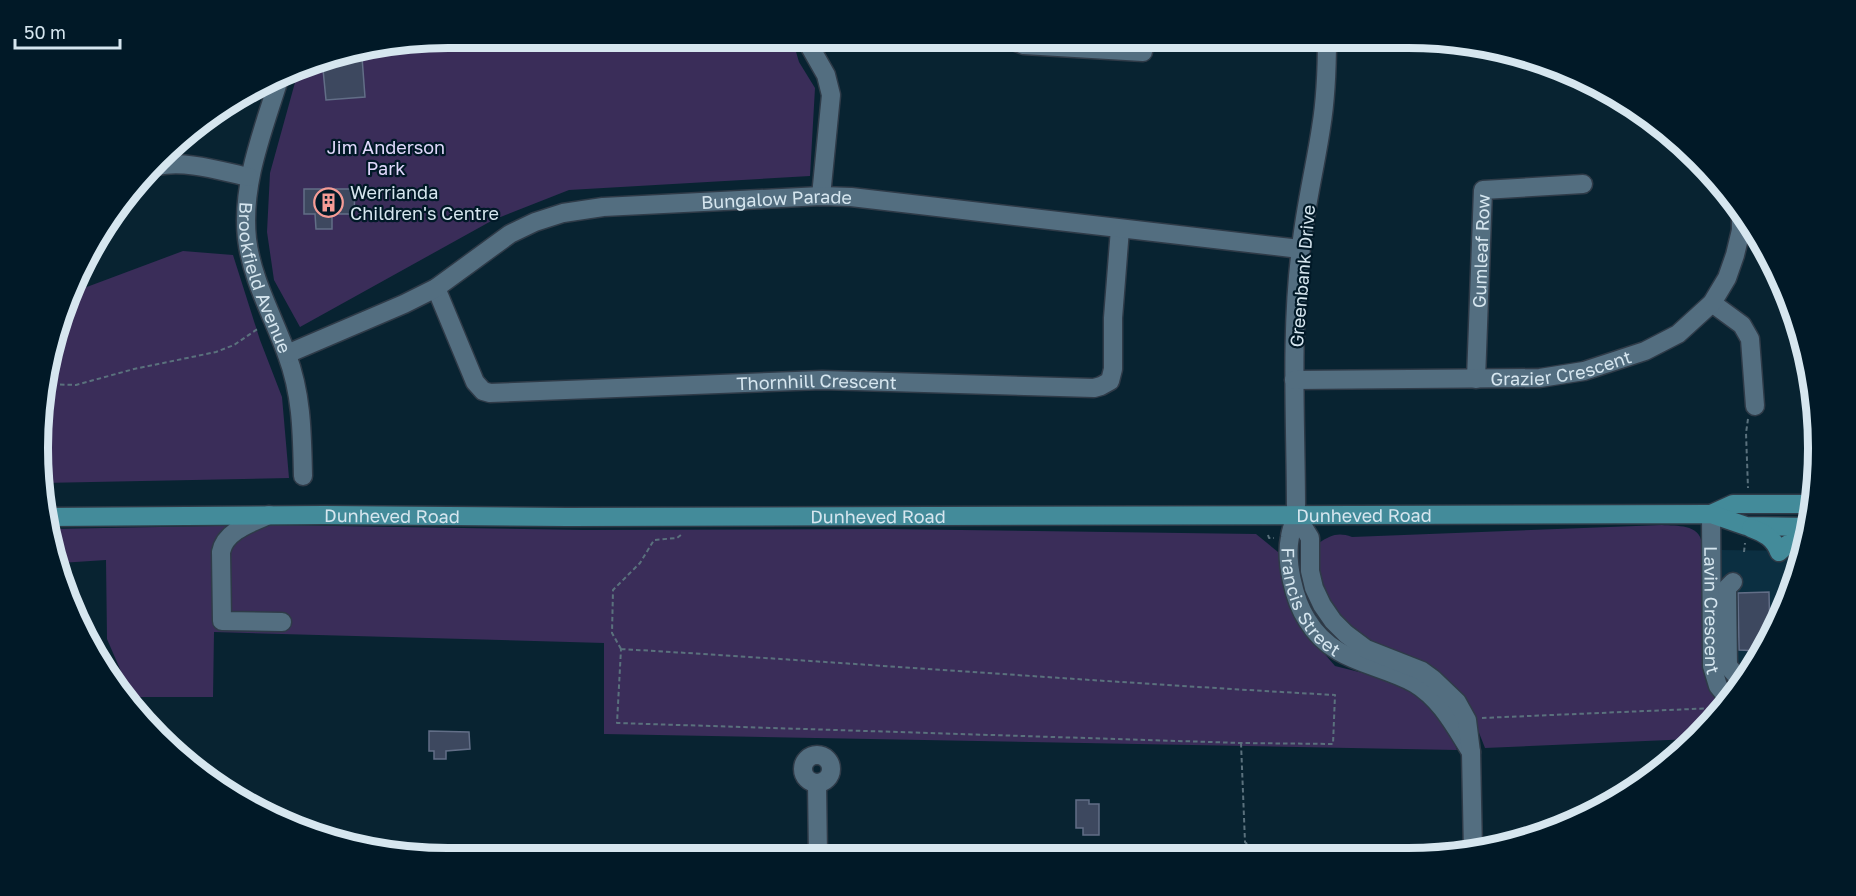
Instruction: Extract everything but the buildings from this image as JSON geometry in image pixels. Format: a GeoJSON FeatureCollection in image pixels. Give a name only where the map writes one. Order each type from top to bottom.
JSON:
{"type":"FeatureCollection","features":[{"type":"Feature","properties":{"kind":"main road","name":"Dunheved Road"},"geometry":{"type":"LineString","coordinates":[[1711,514],[1733,504],[1804,504]]}},
{"type":"Feature","properties":{"kind":"main road","name":"Dunheved Road"},"geometry":{"type":"LineString","coordinates":[[54,517],[1711,514],[1746,526],[1800,527]]}},
{"type":"Feature","properties":{"kind":"main road"},"geometry":{"type":"LineString","coordinates":[[1746,526],[1769,536],[1779,552],[1788,544],[1796,544]]}},
{"type":"Feature","properties":{"kind":"street"},"geometry":{"type":"LineString","coordinates":[[811,48],[826,75],[831,95],[821,196]]}},
{"type":"Feature","properties":{"kind":"street"},"geometry":{"type":"LineString","coordinates":[[1075,48],[1143,52]]}},
{"type":"Feature","properties":{"kind":"street","name":"Greenbank Drive"},"geometry":{"type":"LineString","coordinates":[[1296,515],[1294,380],[1300,249],[1321,126],[1326,83],[1327,48]]}},
{"type":"Feature","properties":{"kind":"street","name":"Brookfield Avenue"},"geometry":{"type":"LineString","coordinates":[[277,86],[249,177],[247,238],[258,286],[287,354],[298,388],[303,476]]}},
{"type":"Feature","properties":{"kind":"street"},"geometry":{"type":"LineString","coordinates":[[165,165],[187,165],[249,177]]}},
{"type":"Feature","properties":{"kind":"street","name":"Gumleaf Row"},"geometry":{"type":"LineString","coordinates":[[1476,379],[1483,190],[1583,184]]}},
{"type":"Feature","properties":{"kind":"street","name":"Bungalow Parade"},"geometry":{"type":"LineString","coordinates":[[287,354],[436,288],[510,234],[535,222],[563,213],[603,207],[821,196],[851,197],[1300,249]]}},
{"type":"Feature","properties":{"kind":"street","name":"Grazier Crescent"},"geometry":{"type":"LineString","coordinates":[[1294,380],[1540,378],[1584,371],[1645,351],[1678,334],[1712,303],[1727,278],[1741,226]]}},
{"type":"Feature","properties":{"kind":"street","name":"Thornhill Crescent"},"geometry":{"type":"LineString","coordinates":[[436,288],[475,382],[483,391],[490,393],[822,380],[1094,388],[1110,381],[1113,369],[1114,308],[1120,229]]}},
{"type":"Feature","properties":{"kind":"street"},"geometry":{"type":"LineString","coordinates":[[1712,303],[1747,331],[1750,339],[1755,406]]}},
{"type":"Feature","properties":{"kind":"street","name":"Lavin Crescent"},"geometry":{"type":"LineString","coordinates":[[1711,514],[1712,666],[1722,696]]}},
{"type":"Feature","properties":{"kind":"street"},"geometry":{"type":"LineString","coordinates":[[269,515],[240,528],[222,544],[222,621],[282,622]]}},
{"type":"Feature","properties":{"kind":"street","name":"Francis Street"},"geometry":{"type":"LineString","coordinates":[[1296,515],[1289,543],[1294,589],[1300,608],[1312,628],[1326,643],[1344,656],[1408,680],[1428,693],[1450,717],[1471,752],[1473,843]]}},
{"type":"Feature","properties":{"kind":"street"},"geometry":{"type":"LineString","coordinates":[[1733,582],[1727,588],[1728,666],[1735,675]]}},
{"type":"Feature","properties":{"kind":"street"},"geometry":{"type":"LineString","coordinates":[[817,784],[818,848]]}},
{"type":"Feature","properties":{"kind":"path"},"geometry":{"type":"LineString","coordinates":[[53,384],[76,385],[134,369],[216,352],[234,345],[265,325]]}},
{"type":"Feature","properties":{"kind":"path"},"geometry":{"type":"LineString","coordinates":[[1748,490],[1746,434],[1748,416],[1755,406]]}},
{"type":"Feature","properties":{"kind":"path"},"geometry":{"type":"LineString","coordinates":[[621,649],[916,667],[1149,685],[1335,695],[1333,744],[617,723],[621,649],[612,633],[612,590],[640,563],[654,540],[677,538],[700,516]]}},
{"type":"Feature","properties":{"kind":"path"},"geometry":{"type":"LineString","coordinates":[[1268,535],[1269,538],[1274,538]]}},
{"type":"Feature","properties":{"kind":"path"},"geometry":{"type":"LineString","coordinates":[[1478,718],[1716,704]]}},
{"type":"Feature","properties":{"kind":"path"},"geometry":{"type":"LineString","coordinates":[[1241,743],[1245,842],[1251,848]]}},
{"type":"Feature","properties":{"kind":"shaded area"},"geometry":{"type":"Polygon","coordinates":[[[1720,550],[1794,551],[1787,577],[1767,625],[1741,670],[1722,696],[1720,550]]]}},
{"type":"Feature","properties":{"kind":"green space","name":"Jim Anderson Park"},"geometry":{"type":"Polygon","coordinates":[[[448,48],[795,48],[799,62],[815,88],[810,176],[569,190],[493,220],[300,327],[274,280],[267,232],[270,173],[296,77],[344,62],[396,51],[448,48]]]}},
{"type":"Feature","properties":{"kind":"green space"},"geometry":{"type":"Polygon","coordinates":[[[183,251],[233,255],[260,340],[282,397],[289,478],[50,483],[48,448],[51,396],[62,344],[81,289],[183,251]]]}},
{"type":"Feature","properties":{"kind":"green space"},"geometry":{"type":"Polygon","coordinates":[[[272,525],[584,530],[884,529],[1256,534],[1278,552],[1299,624],[1335,666],[1383,678],[1412,690],[1435,707],[1448,728],[1457,750],[604,734],[604,643],[214,632],[213,697],[135,697],[128,688],[107,639],[106,560],[65,563],[57,529],[272,525]]]}},
{"type":"Feature","properties":{"kind":"green space"},"geometry":{"type":"Polygon","coordinates":[[[1662,525],[1692,529],[1697,532],[1702,543],[1705,675],[1719,700],[1682,739],[1485,748],[1469,707],[1353,631],[1326,600],[1318,582],[1319,543],[1335,535],[1352,537],[1662,525]]]}},
{"type":"Feature","properties":{"kind":"place","name":"Werrianda Children's Centre"},"geometry":{"type":"Point","coordinates":[329,202]}}]}
